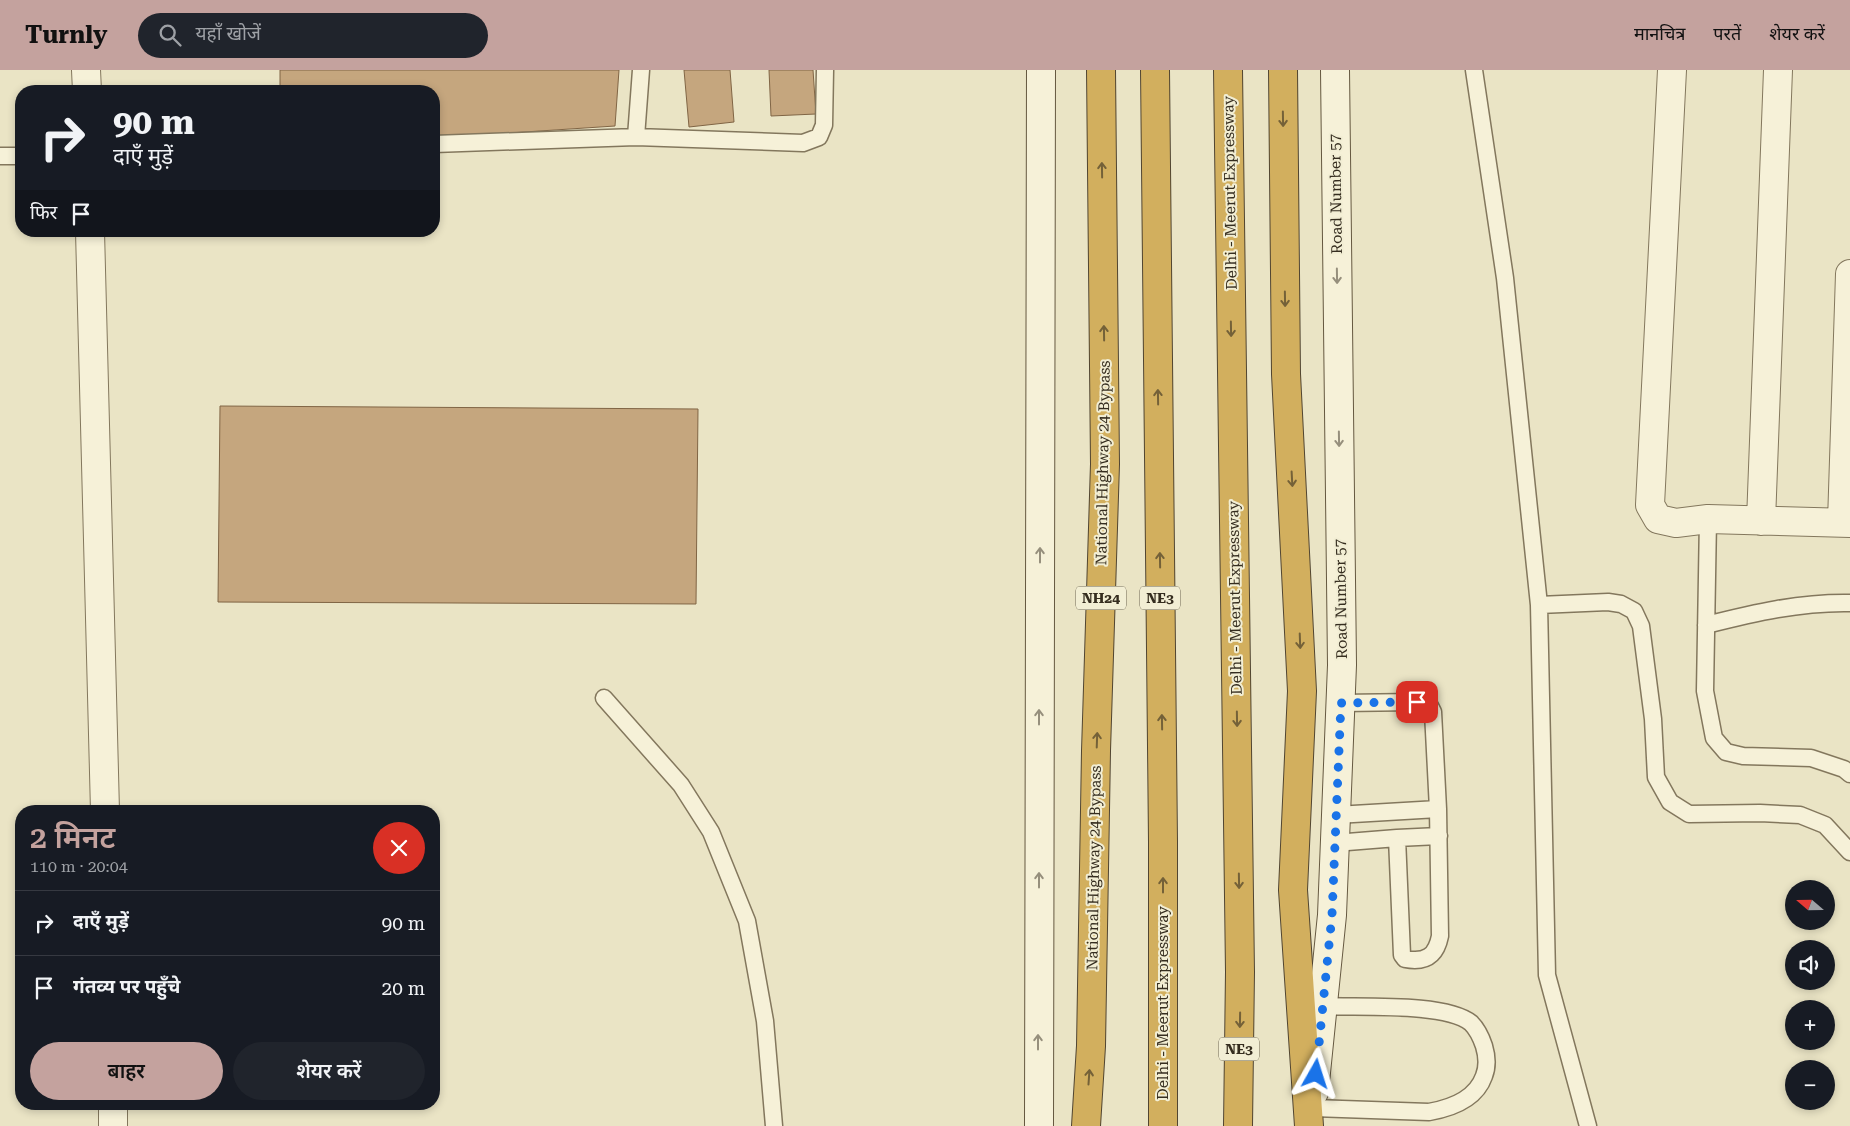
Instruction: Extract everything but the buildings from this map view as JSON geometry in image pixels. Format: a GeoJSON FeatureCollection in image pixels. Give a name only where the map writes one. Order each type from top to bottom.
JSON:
{"type":"FeatureCollection","features":[{"type":"Feature","properties":{"kind":"highway","name":"National Highway 24 Bypass"},"geometry":{"type":"LineString","coordinates":[[1086,1126],[1091,1046],[1096,751],[1105,464],[1101,70]]}},
{"type":"Feature","properties":{"kind":"highway","name":"Delhi - Meerut Expressway"},"geometry":{"type":"LineString","coordinates":[[1155,70],[1163,842],[1163,1126]]}},
{"type":"Feature","properties":{"kind":"highway","name":"Delhi - Meerut Expressway"},"geometry":{"type":"LineString","coordinates":[[1228,70],[1240,972],[1238,1126]]}},
{"type":"Feature","properties":{"kind":"highway"},"geometry":{"type":"LineString","coordinates":[[1283,70],[1286,374],[1302,691],[1293,890],[1311,1120]]}},
{"type":"Feature","properties":{"kind":"street"},"geometry":{"type":"LineString","coordinates":[[86,70],[86,85]]}},
{"type":"Feature","properties":{"kind":"street"},"geometry":{"type":"LineString","coordinates":[[1039,1126],[1041,70]]}},
{"type":"Feature","properties":{"kind":"street","name":"Road Number 57"},"geometry":{"type":"LineString","coordinates":[[1311,1120],[1332,915],[1342,665],[1335,70]]}},
{"type":"Feature","properties":{"kind":"street"},"geometry":{"type":"LineString","coordinates":[[1672,70],[1650,505],[1658,519],[1676,523],[1708,519],[1846,522],[1850,291]]}},
{"type":"Feature","properties":{"kind":"street"},"geometry":{"type":"LineString","coordinates":[[1761,521],[1778,70]]}},
{"type":"Feature","properties":{"kind":"street"},"geometry":{"type":"LineString","coordinates":[[90,237],[105,805]]}},
{"type":"Feature","properties":{"kind":"street"},"geometry":{"type":"LineString","coordinates":[[113,1110],[113,1126]]}},
{"type":"Feature","properties":{"kind":"lane"},"geometry":{"type":"LineString","coordinates":[[636,137],[641,70]]}},
{"type":"Feature","properties":{"kind":"lane"},"geometry":{"type":"LineString","coordinates":[[440,144],[636,137],[803,143],[819,137],[824,125],[825,70]]}},
{"type":"Feature","properties":{"kind":"lane"},"geometry":{"type":"LineString","coordinates":[[1474,70],[1505,278],[1538,605],[1547,976],[1588,1126]]}},
{"type":"Feature","properties":{"kind":"lane"},"geometry":{"type":"LineString","coordinates":[[0,156],[15,156]]}},
{"type":"Feature","properties":{"kind":"lane"},"geometry":{"type":"LineString","coordinates":[[1708,519],[1705,691],[1714,738],[1726,752],[1743,756],[1811,758],[1844,769],[1850,774]]}},
{"type":"Feature","properties":{"kind":"lane"},"geometry":{"type":"LineString","coordinates":[[1538,605],[1608,602],[1622,604],[1634,611],[1640,626],[1653,719],[1656,777],[1670,802],[1689,814],[1760,812],[1800,815],[1825,825],[1850,852]]}},
{"type":"Feature","properties":{"kind":"lane"},"geometry":{"type":"LineString","coordinates":[[1706,624],[1780,608],[1823,603],[1850,603]]}},
{"type":"Feature","properties":{"kind":"lane"},"geometry":{"type":"LineString","coordinates":[[604,698],[681,785],[711,832],[747,922],[765,1021],[774,1126]]}},
{"type":"Feature","properties":{"kind":"lane"},"geometry":{"type":"LineString","coordinates":[[1341,703],[1417,702],[1430,706],[1433,712],[1439,836],[1440,936],[1438,948],[1431,956],[1415,961],[1405,959],[1400,948],[1397,838]]}},
{"type":"Feature","properties":{"kind":"lane"},"geometry":{"type":"LineString","coordinates":[[1336,815],[1438,809]]}},
{"type":"Feature","properties":{"kind":"lane"},"geometry":{"type":"LineString","coordinates":[[1335,843],[1439,836]]}},
{"type":"Feature","properties":{"kind":"lane"},"geometry":{"type":"LineString","coordinates":[[1311,1120],[1429,1112],[1447,1109],[1466,1099],[1480,1085],[1486,1070],[1486,1054],[1481,1034],[1470,1022],[1444,1013],[1427,1010],[1323,1006]]}},
{"type":"Feature","properties":{"kind":"route"},"geometry":{"type":"LineString","coordinates":[[1316,1074],[1332,915],[1341,703],[1417,702]]}}]}
